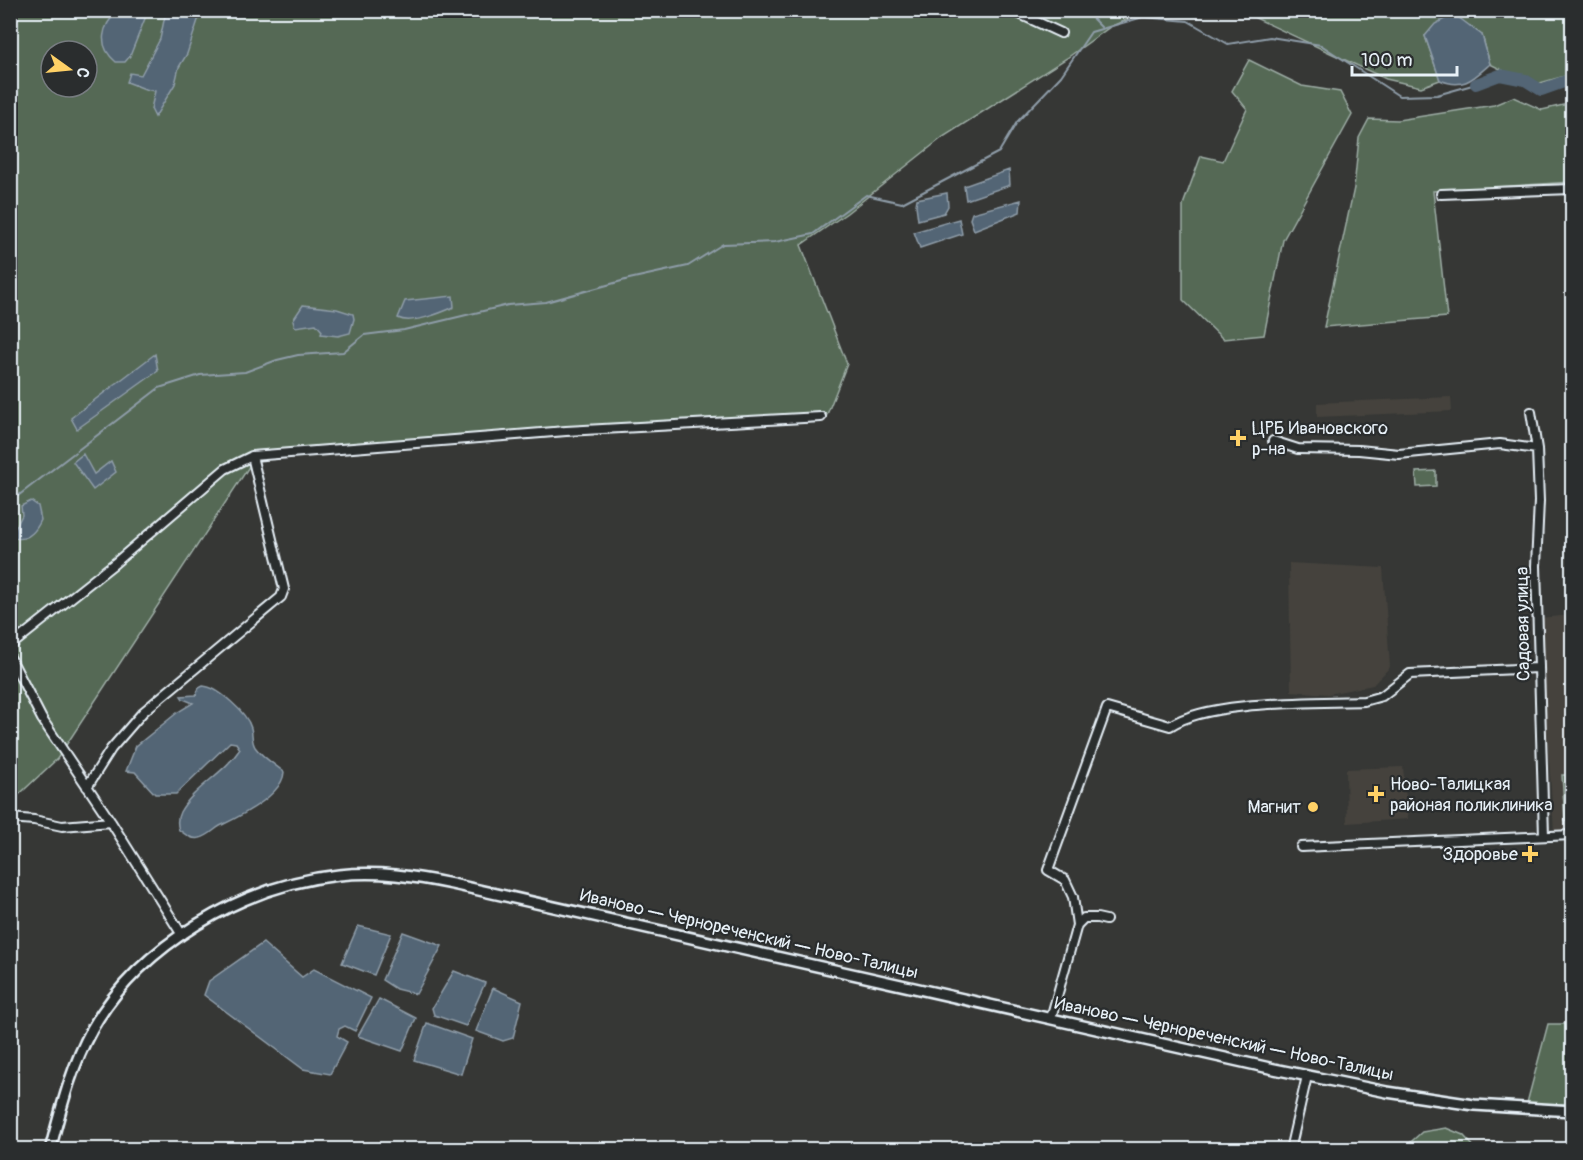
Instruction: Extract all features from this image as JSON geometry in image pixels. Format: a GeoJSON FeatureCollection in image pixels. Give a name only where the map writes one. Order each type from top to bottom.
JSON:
{"type":"FeatureCollection","features":[{"type":"Feature","properties":{"kind":"main road","name":"Иваново — Чернореченский — Ново-Талицы"},"geometry":{"type":"LineString","coordinates":[[50,1149],[66,1091],[82,1048],[108,1006],[163,949],[232,905],[288,885],[340,875],[405,875],[452,884],[1386,1092],[1474,1105],[1572,1111]]}},
{"type":"Feature","properties":{"kind":"street"},"geometry":{"type":"LineString","coordinates":[[1011,10],[1061,33]]}},
{"type":"Feature","properties":{"kind":"street"},"geometry":{"type":"LineString","coordinates":[[1441,194],[1572,189]]}},
{"type":"Feature","properties":{"kind":"street","name":"Садовая улица"},"geometry":{"type":"LineString","coordinates":[[1531,412],[1537,449],[1539,501],[1536,566],[1544,836]]}},
{"type":"Feature","properties":{"kind":"street"},"geometry":{"type":"LineString","coordinates":[[10,646],[107,569],[225,469],[252,456],[566,431],[821,417]]}},
{"type":"Feature","properties":{"kind":"street"},"geometry":{"type":"LineString","coordinates":[[1273,441],[1298,449],[1359,450],[1402,454],[1500,444],[1537,449]]}},
{"type":"Feature","properties":{"kind":"street"},"geometry":{"type":"LineString","coordinates":[[87,787],[111,748],[143,712],[281,597],[284,589],[252,456]]}},
{"type":"Feature","properties":{"kind":"street"},"geometry":{"type":"LineString","coordinates":[[10,657],[42,719],[111,822],[182,935]]}},
{"type":"Feature","properties":{"kind":"street"},"geometry":{"type":"LineString","coordinates":[[1052,1018],[1077,925],[1073,897],[1065,880],[1048,870],[1107,708],[1170,726],[1179,719],[1219,709],[1364,701],[1382,696],[1410,674],[1538,668]]}},
{"type":"Feature","properties":{"kind":"street"},"geometry":{"type":"LineString","coordinates":[[10,818],[62,826],[111,822]]}},
{"type":"Feature","properties":{"kind":"street"},"geometry":{"type":"LineString","coordinates":[[1301,847],[1572,835]]}},
{"type":"Feature","properties":{"kind":"street"},"geometry":{"type":"LineString","coordinates":[[1077,925],[1084,918],[1106,920]]}},
{"type":"Feature","properties":{"kind":"street"},"geometry":{"type":"LineString","coordinates":[[1290,1149],[1307,1076]]}},
{"type":"Feature","properties":{"kind":"shaded area"},"geometry":{"type":"Polygon","coordinates":[[[1451,397],[1452,411],[1317,417],[1317,403],[1451,397]]]}},
{"type":"Feature","properties":{"kind":"shaded area"},"geometry":{"type":"Polygon","coordinates":[[[1289,563],[1383,568],[1390,667],[1373,685],[1328,694],[1291,691],[1289,563]]]}},
{"type":"Feature","properties":{"kind":"shaded area"},"geometry":{"type":"Polygon","coordinates":[[[1572,615],[1572,831],[1554,831],[1539,618],[1572,615]]]}},
{"type":"Feature","properties":{"kind":"shaded area","name":"Ново-Талицкая районая поликлиника"},"geometry":{"type":"Polygon","coordinates":[[[1403,767],[1408,819],[1347,823],[1346,769],[1403,767]]]}},
{"type":"Feature","properties":{"kind":"green space"},"geometry":{"type":"Polygon","coordinates":[[[11,11],[1146,11],[1110,27],[1067,58],[943,137],[847,213],[801,245],[847,364],[826,417],[254,459],[57,759],[11,802],[11,11]]]}},
{"type":"Feature","properties":{"kind":"green space"},"geometry":{"type":"Polygon","coordinates":[[[1230,11],[1572,11],[1572,74],[1533,85],[1490,64],[1482,35],[1425,36],[1440,80],[1421,87],[1386,79],[1247,14],[1230,11]]]}},
{"type":"Feature","properties":{"kind":"green space"},"geometry":{"type":"Polygon","coordinates":[[[1249,60],[1302,86],[1340,92],[1352,115],[1283,240],[1264,335],[1223,339],[1183,300],[1183,205],[1201,156],[1223,161],[1247,109],[1232,91],[1249,60]]]}},
{"type":"Feature","properties":{"kind":"green space"},"geometry":{"type":"Polygon","coordinates":[[[1513,97],[1542,110],[1572,103],[1572,182],[1433,191],[1447,317],[1324,327],[1354,188],[1359,138],[1369,119],[1398,120],[1494,105],[1513,97]]]}},
{"type":"Feature","properties":{"kind":"green space"},"geometry":{"type":"Polygon","coordinates":[[[1436,471],[1436,486],[1417,487],[1416,472],[1436,471]]]}},
{"type":"Feature","properties":{"kind":"green space"},"geometry":{"type":"Polygon","coordinates":[[[1562,775],[1572,775],[1572,821],[1565,821],[1562,775]]]}},
{"type":"Feature","properties":{"kind":"green space"},"geometry":{"type":"Polygon","coordinates":[[[1548,1024],[1572,1024],[1572,1104],[1527,1103],[1548,1024]]]}},
{"type":"Feature","properties":{"kind":"green space"},"geometry":{"type":"Polygon","coordinates":[[[1446,1128],[1463,1135],[1476,1149],[1403,1149],[1422,1132],[1446,1128]]]}},
{"type":"Feature","properties":{"kind":"water"},"geometry":{"type":"Polygon","coordinates":[[[118,11],[148,11],[130,56],[125,62],[116,62],[110,56],[104,43],[108,23],[118,11]]]}},
{"type":"Feature","properties":{"kind":"water"},"geometry":{"type":"Polygon","coordinates":[[[166,11],[201,11],[187,54],[179,67],[175,84],[155,117],[151,109],[155,91],[127,82],[130,73],[141,75],[160,39],[166,11]]]}},
{"type":"Feature","properties":{"kind":"water"},"geometry":{"type":"Polygon","coordinates":[[[1454,14],[1482,35],[1490,64],[1473,78],[1455,84],[1440,80],[1425,36],[1435,24],[1454,14]]]}},
{"type":"Feature","properties":{"kind":"water"},"geometry":{"type":"Polygon","coordinates":[[[1009,170],[1010,185],[966,200],[964,186],[1009,170]]]}},
{"type":"Feature","properties":{"kind":"water"},"geometry":{"type":"Polygon","coordinates":[[[947,193],[948,206],[944,213],[918,220],[917,199],[947,193]]]}},
{"type":"Feature","properties":{"kind":"water"},"geometry":{"type":"Polygon","coordinates":[[[1021,200],[1020,212],[974,230],[970,219],[972,213],[1021,200]]]}},
{"type":"Feature","properties":{"kind":"water"},"geometry":{"type":"Polygon","coordinates":[[[959,219],[962,234],[920,248],[914,232],[959,219]]]}},
{"type":"Feature","properties":{"kind":"water"},"geometry":{"type":"Polygon","coordinates":[[[453,296],[454,307],[442,312],[418,319],[398,318],[405,301],[453,296]]]}},
{"type":"Feature","properties":{"kind":"water"},"geometry":{"type":"Polygon","coordinates":[[[303,305],[337,309],[353,314],[350,333],[338,336],[321,334],[322,331],[316,324],[295,327],[293,320],[303,305]]]}},
{"type":"Feature","properties":{"kind":"water"},"geometry":{"type":"Polygon","coordinates":[[[155,354],[158,371],[77,429],[71,418],[155,354]]]}},
{"type":"Feature","properties":{"kind":"water"},"geometry":{"type":"Polygon","coordinates":[[[83,454],[94,474],[111,461],[116,472],[93,490],[73,462],[83,454]]]}},
{"type":"Feature","properties":{"kind":"water"},"geometry":{"type":"Polygon","coordinates":[[[31,501],[38,506],[41,520],[31,534],[20,539],[15,538],[12,535],[22,515],[21,506],[31,501]]]}},
{"type":"Feature","properties":{"kind":"water"},"geometry":{"type":"Polygon","coordinates":[[[203,686],[224,696],[238,708],[251,728],[255,747],[284,772],[282,781],[276,789],[259,804],[206,836],[194,838],[179,830],[179,814],[193,795],[233,758],[240,749],[236,743],[230,742],[176,794],[155,794],[135,772],[126,771],[136,746],[178,712],[193,703],[181,696],[196,695],[199,688],[203,686]]]}},
{"type":"Feature","properties":{"kind":"water"},"geometry":{"type":"Polygon","coordinates":[[[358,926],[391,934],[374,975],[342,963],[358,926]]]}},
{"type":"Feature","properties":{"kind":"water"},"geometry":{"type":"Polygon","coordinates":[[[403,932],[442,946],[416,994],[396,989],[382,980],[403,932]]]}},
{"type":"Feature","properties":{"kind":"water"},"geometry":{"type":"Polygon","coordinates":[[[263,943],[302,977],[314,969],[371,998],[355,1031],[345,1026],[339,1029],[337,1036],[347,1042],[330,1074],[303,1069],[204,995],[209,981],[263,943]]]}},
{"type":"Feature","properties":{"kind":"water"},"geometry":{"type":"Polygon","coordinates":[[[454,971],[485,983],[466,1026],[434,1015],[432,1008],[454,971]]]}},
{"type":"Feature","properties":{"kind":"water"},"geometry":{"type":"Polygon","coordinates":[[[493,988],[522,1001],[513,1038],[503,1041],[476,1031],[493,988]]]}},
{"type":"Feature","properties":{"kind":"water"},"geometry":{"type":"Polygon","coordinates":[[[379,999],[416,1018],[402,1051],[358,1036],[379,999]]]}},
{"type":"Feature","properties":{"kind":"water"},"geometry":{"type":"Polygon","coordinates":[[[427,1023],[472,1039],[461,1074],[414,1060],[427,1023]]]}},
{"type":"Feature","properties":{"kind":"waterway"},"geometry":{"type":"LineString","coordinates":[[1084,10],[1101,27]]}},
{"type":"Feature","properties":{"kind":"waterway"},"geometry":{"type":"LineString","coordinates":[[10,502],[159,388],[200,375],[245,372],[298,355],[343,352],[364,335],[404,330],[508,305],[546,302],[629,279],[688,266],[723,244],[775,242],[813,234],[866,195],[902,203],[999,152],[1017,122],[1061,76],[1091,32],[1143,17],[1188,21],[1228,44],[1270,37],[1321,45],[1399,96],[1437,95],[1476,84]]}},
{"type":"Feature","properties":{"kind":"waterway"},"geometry":{"type":"LineString","coordinates":[[1476,84],[1500,75],[1525,80],[1541,90],[1572,79]]}},
{"type":"Feature","properties":{"kind":"place","name":"ЦРБ Ивановского р-на"},"geometry":{"type":"Point","coordinates":[1238,438]}},
{"type":"Feature","properties":{"kind":"place","name":"Ново-Талицкая районая поликлиника"},"geometry":{"type":"Point","coordinates":[1376,794]}},
{"type":"Feature","properties":{"kind":"place","name":"Магнит"},"geometry":{"type":"Point","coordinates":[1313,807]}},
{"type":"Feature","properties":{"kind":"place","name":"Здоровье"},"geometry":{"type":"Point","coordinates":[1530,854]}}]}
